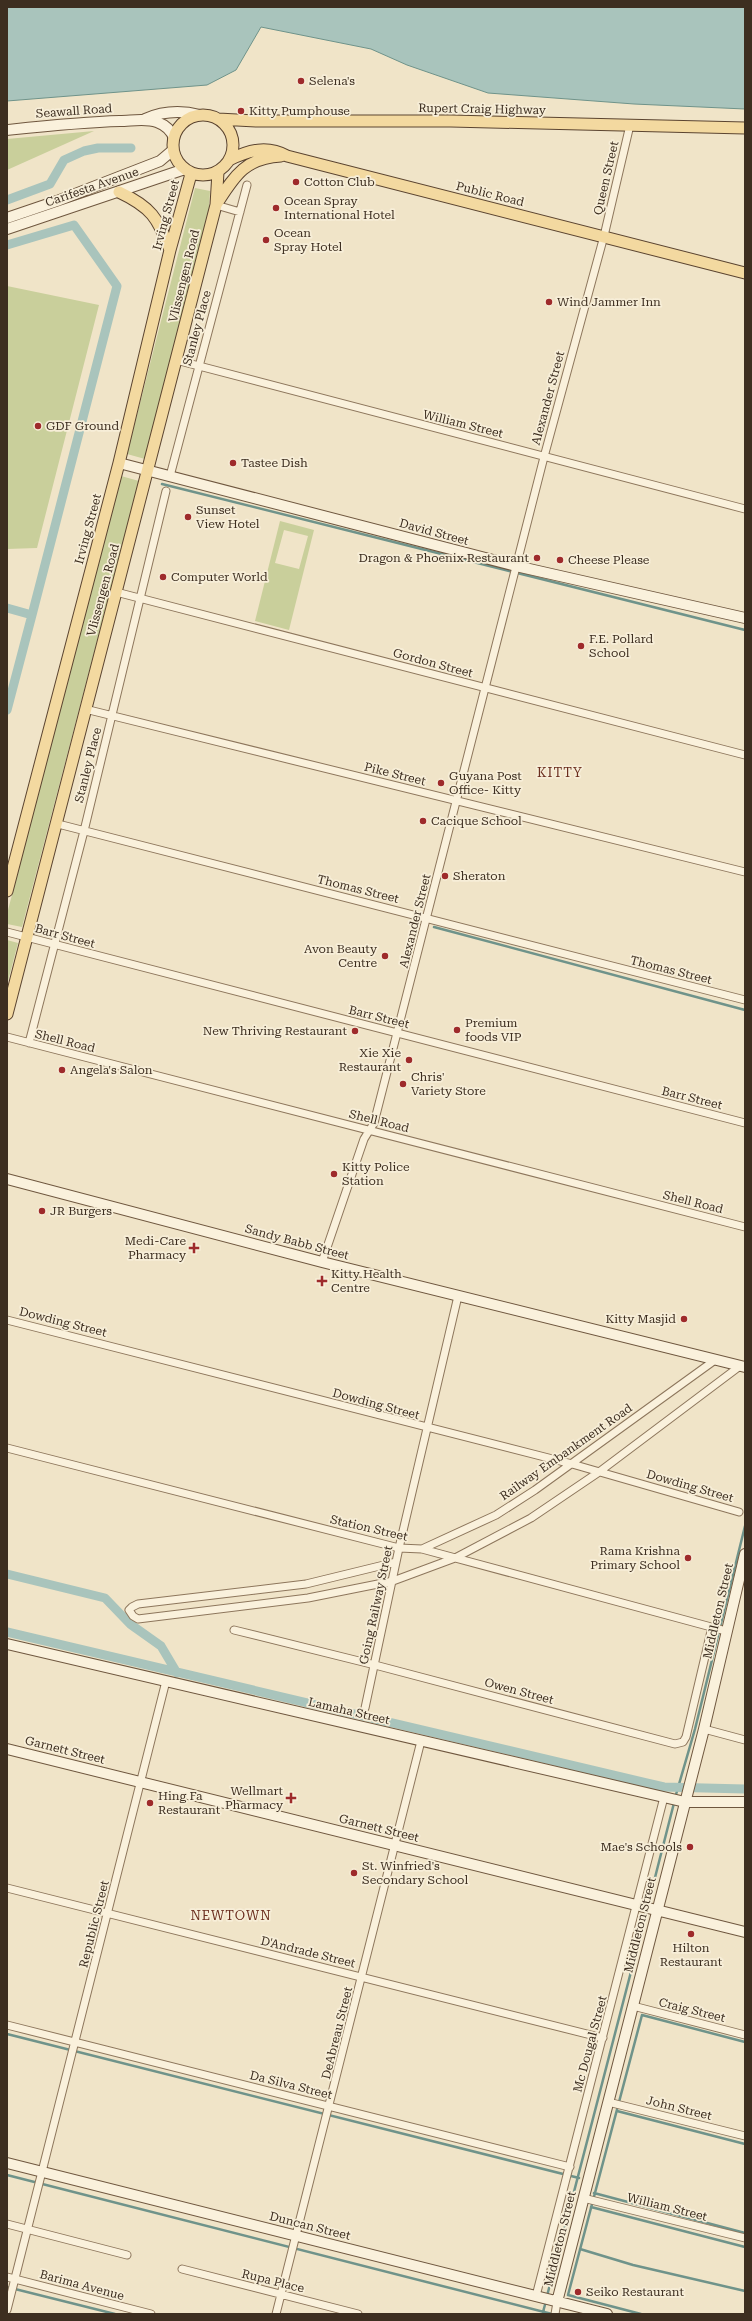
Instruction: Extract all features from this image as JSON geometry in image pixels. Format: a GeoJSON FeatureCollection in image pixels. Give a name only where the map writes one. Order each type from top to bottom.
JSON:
{"type":"FeatureCollection","features":[{"type":"Feature","properties":{"kind":"main road"},"geometry":{"type":"LineString","coordinates":[[200,115],[218,119],[226,125],[232,138],[233,151],[229,160],[218,172],[205,175],[188,171],[175,158],[173,150],[174,138],[183,123],[200,115]]}},
{"type":"Feature","properties":{"kind":"main road","name":"Rupert Craig Highway"},"geometry":{"type":"LineString","coordinates":[[218,119],[256,122],[387,120],[745,128]]}},
{"type":"Feature","properties":{"kind":"main road","name":"Public Road"},"geometry":{"type":"LineString","coordinates":[[229,160],[243,153],[258,150],[276,150],[287,156],[745,273]]}},
{"type":"Feature","properties":{"kind":"main road"},"geometry":{"type":"LineString","coordinates":[[216,205],[233,180],[252,161],[260,158],[287,156]]}},
{"type":"Feature","properties":{"kind":"main road","name":"Irving Street"},"geometry":{"type":"LineString","coordinates":[[7,891],[119,463],[188,171]]}},
{"type":"Feature","properties":{"kind":"main road","name":"Vlissengen Road"},"geometry":{"type":"LineString","coordinates":[[7,1014],[26,937],[58,824],[85,709],[150,471],[216,205],[218,172]]}},
{"type":"Feature","properties":{"kind":"main road"},"geometry":{"type":"LineString","coordinates":[[119,192],[148,209],[161,227],[170,250]]}},
{"type":"Feature","properties":{"kind":"street","name":"Seawall Road"},"geometry":{"type":"LineString","coordinates":[[143,120],[158,113],[185,111],[200,115]]}},
{"type":"Feature","properties":{"kind":"street","name":"Seawall Road"},"geometry":{"type":"LineString","coordinates":[[7,130],[86,122],[143,120],[156,121],[165,126],[174,138]]}},
{"type":"Feature","properties":{"kind":"street","name":"Queen Street"},"geometry":{"type":"LineString","coordinates":[[604,236],[630,125]]}},
{"type":"Feature","properties":{"kind":"street","name":"Carifesta Avenue"},"geometry":{"type":"LineString","coordinates":[[7,218],[57,202],[160,161],[173,150]]}},
{"type":"Feature","properties":{"kind":"street","name":"Carifesta Avenue"},"geometry":{"type":"LineString","coordinates":[[7,229],[188,171]]}},
{"type":"Feature","properties":{"kind":"street","name":"Stanley Place"},"geometry":{"type":"LineString","coordinates":[[169,476],[196,367],[248,185]]}},
{"type":"Feature","properties":{"kind":"street"},"geometry":{"type":"LineString","coordinates":[[216,205],[240,212]]}},
{"type":"Feature","properties":{"kind":"street","name":"Alexander Street"},"geometry":{"type":"LineString","coordinates":[[322,1262],[364,1139],[374,1123],[544,457],[604,236]]}},
{"type":"Feature","properties":{"kind":"street","name":"William Street"},"geometry":{"type":"LineString","coordinates":[[177,361],[745,509]]}},
{"type":"Feature","properties":{"kind":"street","name":"David Street"},"geometry":{"type":"LineString","coordinates":[[119,463],[516,567],[745,618]]}},
{"type":"Feature","properties":{"kind":"street","name":"Stanley Place"},"geometry":{"type":"LineString","coordinates":[[29,1043],[84,831],[166,491]]}},
{"type":"Feature","properties":{"kind":"street","name":"Gordon Street"},"geometry":{"type":"LineString","coordinates":[[116,592],[745,755]]}},
{"type":"Feature","properties":{"kind":"street","name":"Pike Street"},"geometry":{"type":"LineString","coordinates":[[85,709],[745,872]]}},
{"type":"Feature","properties":{"kind":"street","name":"Thomas Street"},"geometry":{"type":"LineString","coordinates":[[58,824],[745,1000]]}},
{"type":"Feature","properties":{"kind":"street","name":"Barr Street"},"geometry":{"type":"LineString","coordinates":[[7,932],[745,1122]]}},
{"type":"Feature","properties":{"kind":"street","name":"Shell Road"},"geometry":{"type":"LineString","coordinates":[[7,1037],[745,1227]]}},
{"type":"Feature","properties":{"kind":"street","name":"Sandy Babb Street"},"geometry":{"type":"LineString","coordinates":[[7,1179],[322,1262],[742,1366]]}},
{"type":"Feature","properties":{"kind":"street","name":"Going Railway Street"},"geometry":{"type":"LineString","coordinates":[[365,1708],[426,1428],[458,1296]]}},
{"type":"Feature","properties":{"kind":"street","name":"Dowding Street"},"geometry":{"type":"LineString","coordinates":[[7,1320],[572,1464],[739,1512]]}},
{"type":"Feature","properties":{"kind":"street","name":"Railway Embankment Road"},"geometry":{"type":"LineString","coordinates":[[422,1549],[496,1515],[572,1464],[715,1360]]}},
{"type":"Feature","properties":{"kind":"street"},"geometry":{"type":"LineString","coordinates":[[396,1562],[306,1584],[138,1604],[130,1610],[133,1616],[138,1619],[308,1598],[393,1581],[455,1558],[530,1518],[599,1472],[742,1366]]}},
{"type":"Feature","properties":{"kind":"street","name":"Station Street"},"geometry":{"type":"LineString","coordinates":[[7,1448],[399,1548],[422,1549],[726,1631]]}},
{"type":"Feature","properties":{"kind":"street","name":"Middleton Street"},"geometry":{"type":"LineString","coordinates":[[557,2302],[610,2102],[685,1799],[704,1730],[745,1554]]}},
{"type":"Feature","properties":{"kind":"street"},"geometry":{"type":"LineString","coordinates":[[306,1584],[308,1598]]}},
{"type":"Feature","properties":{"kind":"street","name":"Owen Street"},"geometry":{"type":"LineString","coordinates":[[234,1630],[675,1744],[683,1742],[686,1737],[712,1627]]}},
{"type":"Feature","properties":{"kind":"street","name":"Lamaha Street"},"geometry":{"type":"LineString","coordinates":[[7,1644],[666,1797],[745,1802]]}},
{"type":"Feature","properties":{"kind":"street","name":"Republic Street"},"geometry":{"type":"LineString","coordinates":[[7,2310],[166,1681]]}},
{"type":"Feature","properties":{"kind":"street"},"geometry":{"type":"LineString","coordinates":[[704,1730],[745,1740]]}},
{"type":"Feature","properties":{"kind":"street","name":"DeAbreau Street"},"geometry":{"type":"LineString","coordinates":[[276,2314],[396,1846],[421,1741]]}},
{"type":"Feature","properties":{"kind":"street","name":"Garnett Street"},"geometry":{"type":"LineString","coordinates":[[7,1749],[745,1932]]}},
{"type":"Feature","properties":{"kind":"street","name":"Mc Dougal Street"},"geometry":{"type":"LineString","coordinates":[[536,2296],[666,1797]]}},
{"type":"Feature","properties":{"kind":"street","name":"D'Andrade Street"},"geometry":{"type":"LineString","coordinates":[[7,1888],[603,2038]]}},
{"type":"Feature","properties":{"kind":"street","name":"Craig Street"},"geometry":{"type":"LineString","coordinates":[[633,2006],[745,2035]]}},
{"type":"Feature","properties":{"kind":"street","name":"Da Silva Street"},"geometry":{"type":"LineString","coordinates":[[7,2025],[75,2044],[329,2106],[570,2169]]}},
{"type":"Feature","properties":{"kind":"street","name":"John Street"},"geometry":{"type":"LineString","coordinates":[[610,2102],[745,2136]]}},
{"type":"Feature","properties":{"kind":"street","name":"Duncan Street"},"geometry":{"type":"LineString","coordinates":[[7,2163],[42,2175],[296,2239],[607,2314]]}},
{"type":"Feature","properties":{"kind":"street","name":"William Street"},"geometry":{"type":"LineString","coordinates":[[584,2198],[745,2238]]}},
{"type":"Feature","properties":{"kind":"street"},"geometry":{"type":"LineString","coordinates":[[7,2224],[127,2255]]}},
{"type":"Feature","properties":{"kind":"street","name":"Rupa Place"},"geometry":{"type":"LineString","coordinates":[[182,2269],[358,2314]]}},
{"type":"Feature","properties":{"kind":"street","name":"Barima Avenue"},"geometry":{"type":"LineString","coordinates":[[7,2277],[15,2281],[151,2314]]}},
{"type":"Feature","properties":{"kind":"street"},"geometry":{"type":"LineString","coordinates":[[555,2314],[557,2302]]}},
{"type":"Feature","properties":{"kind":"green space"},"geometry":{"type":"Polygon","coordinates":[[[94,131],[7,170],[7,139],[94,131]]]}},
{"type":"Feature","properties":{"kind":"green space"},"geometry":{"type":"Polygon","coordinates":[[[195,188],[210,191],[209,208],[145,459],[127,454],[195,188]]]}},
{"type":"Feature","properties":{"kind":"green space","name":"GDF Ground"},"geometry":{"type":"Polygon","coordinates":[[[7,286],[99,305],[37,548],[7,549],[7,286]]]}},
{"type":"Feature","properties":{"kind":"green space"},"geometry":{"type":"Polygon","coordinates":[[[121,476],[139,481],[22,927],[7,924],[7,914],[121,476]]]}},
{"type":"Feature","properties":{"kind":"green space"},"geometry":{"type":"Polygon","coordinates":[[[280,521],[314,530],[289,630],[255,621],[280,521]],[[284,530],[275,563],[299,569],[308,536],[284,530]]]}},
{"type":"Feature","properties":{"kind":"green space"},"geometry":{"type":"Polygon","coordinates":[[[7,940],[18,943],[7,985],[7,940]]]}},
{"type":"Feature","properties":{"kind":"water"},"geometry":{"type":"Polygon","coordinates":[[[7,7],[745,7],[745,109],[634,104],[488,93],[407,65],[371,49],[261,27],[236,70],[207,85],[7,101],[7,7]]]}},
{"type":"Feature","properties":{"kind":"waterway"},"geometry":{"type":"LineString","coordinates":[[7,200],[50,184],[64,160],[84,151],[98,148],[131,148]]}},
{"type":"Feature","properties":{"kind":"waterway"},"geometry":{"type":"LineString","coordinates":[[7,245],[74,225],[117,286],[32,615]]}},
{"type":"Feature","properties":{"kind":"waterway"},"geometry":{"type":"LineString","coordinates":[[162,484],[745,630]]}},
{"type":"Feature","properties":{"kind":"waterway"},"geometry":{"type":"LineString","coordinates":[[7,608],[32,615],[7,710]]}},
{"type":"Feature","properties":{"kind":"waterway"},"geometry":{"type":"LineString","coordinates":[[434,927],[745,1010]]}},
{"type":"Feature","properties":{"kind":"waterway"},"geometry":{"type":"LineString","coordinates":[[675,1798],[695,1729],[745,1526]]}},
{"type":"Feature","properties":{"kind":"waterway"},"geometry":{"type":"LineString","coordinates":[[7,1574],[105,1598],[130,1624],[161,1646],[177,1673]]}},
{"type":"Feature","properties":{"kind":"waterway"},"geometry":{"type":"LineString","coordinates":[[7,1632],[664,1787],[745,1789]]}},
{"type":"Feature","properties":{"kind":"waterway"},"geometry":{"type":"LineString","coordinates":[[648,1905],[674,1803]]}},
{"type":"Feature","properties":{"kind":"waterway"},"geometry":{"type":"LineString","coordinates":[[547,2296],[647,1910]]}},
{"type":"Feature","properties":{"kind":"waterway"},"geometry":{"type":"LineString","coordinates":[[641,2314],[568,2295],[642,2015],[745,2042]]}},
{"type":"Feature","properties":{"kind":"waterway"},"geometry":{"type":"LineString","coordinates":[[7,2034],[579,2178]]}},
{"type":"Feature","properties":{"kind":"waterway"},"geometry":{"type":"LineString","coordinates":[[617,2111],[745,2144]]}},
{"type":"Feature","properties":{"kind":"waterway"},"geometry":{"type":"LineString","coordinates":[[7,2175],[552,2314]]}},
{"type":"Feature","properties":{"kind":"waterway"},"geometry":{"type":"LineString","coordinates":[[594,2193],[745,2233]]}},
{"type":"Feature","properties":{"kind":"waterway"},"geometry":{"type":"LineString","coordinates":[[591,2207],[745,2247]]}},
{"type":"Feature","properties":{"kind":"waterway"},"geometry":{"type":"LineString","coordinates":[[580,2249],[633,2265],[745,2291]]}},
{"type":"Feature","properties":{"kind":"waterway"},"geometry":{"type":"LineString","coordinates":[[7,2287],[115,2314]]}},
{"type":"Feature","properties":{"kind":"waterway"},"geometry":{"type":"LineString","coordinates":[[543,2312],[546,2301]]}},
{"type":"Feature","properties":{"kind":"place","name":"Selena's"},"geometry":{"type":"Point","coordinates":[301,81]}},
{"type":"Feature","properties":{"kind":"place","name":"Kitty Pumphouse"},"geometry":{"type":"Point","coordinates":[241,111]}},
{"type":"Feature","properties":{"kind":"place","name":"Cotton Club"},"geometry":{"type":"Point","coordinates":[296,182]}},
{"type":"Feature","properties":{"kind":"place","name":"Ocean Spray International Hotel"},"geometry":{"type":"Point","coordinates":[276,208]}},
{"type":"Feature","properties":{"kind":"place","name":"Ocean Spray Hotel"},"geometry":{"type":"Point","coordinates":[266,240]}},
{"type":"Feature","properties":{"kind":"place","name":"Wind Jammer Inn"},"geometry":{"type":"Point","coordinates":[549,302]}},
{"type":"Feature","properties":{"kind":"place","name":"GDF Ground"},"geometry":{"type":"Point","coordinates":[38,426]}},
{"type":"Feature","properties":{"kind":"place","name":"Tastee Dish"},"geometry":{"type":"Point","coordinates":[233,463]}},
{"type":"Feature","properties":{"kind":"place","name":"Sunset View Hotel"},"geometry":{"type":"Point","coordinates":[188,517]}},
{"type":"Feature","properties":{"kind":"place","name":"Dragon & Phoenix Restaurant"},"geometry":{"type":"Point","coordinates":[537,558]}},
{"type":"Feature","properties":{"kind":"place","name":"Cheese Please"},"geometry":{"type":"Point","coordinates":[560,560]}},
{"type":"Feature","properties":{"kind":"place","name":"Computer World"},"geometry":{"type":"Point","coordinates":[163,577]}},
{"type":"Feature","properties":{"kind":"place","name":"F.E. Pollard School"},"geometry":{"type":"Point","coordinates":[581,646]}},
{"type":"Feature","properties":{"kind":"place","name":"Guyana Post Office- Kitty"},"geometry":{"type":"Point","coordinates":[441,783]}},
{"type":"Feature","properties":{"kind":"place","name":"Cacique School"},"geometry":{"type":"Point","coordinates":[423,821]}},
{"type":"Feature","properties":{"kind":"place","name":"Sheraton"},"geometry":{"type":"Point","coordinates":[445,876]}},
{"type":"Feature","properties":{"kind":"place","name":"Avon Beauty Centre"},"geometry":{"type":"Point","coordinates":[385,956]}},
{"type":"Feature","properties":{"kind":"place","name":"Premium foods VIP"},"geometry":{"type":"Point","coordinates":[457,1030]}},
{"type":"Feature","properties":{"kind":"place","name":"New Thriving Restaurant"},"geometry":{"type":"Point","coordinates":[355,1031]}},
{"type":"Feature","properties":{"kind":"place","name":"Xie Xie Restaurant"},"geometry":{"type":"Point","coordinates":[409,1060]}},
{"type":"Feature","properties":{"kind":"place","name":"Angela's Salon"},"geometry":{"type":"Point","coordinates":[62,1070]}},
{"type":"Feature","properties":{"kind":"place","name":"Chris' Variety Store"},"geometry":{"type":"Point","coordinates":[403,1084]}},
{"type":"Feature","properties":{"kind":"place","name":"Kitty Police Station"},"geometry":{"type":"Point","coordinates":[334,1174]}},
{"type":"Feature","properties":{"kind":"place","name":"JR Burgers"},"geometry":{"type":"Point","coordinates":[42,1211]}},
{"type":"Feature","properties":{"kind":"place","name":"Medi-Care Pharmacy"},"geometry":{"type":"Point","coordinates":[194,1248]}},
{"type":"Feature","properties":{"kind":"place","name":"Kitty Health Centre"},"geometry":{"type":"Point","coordinates":[322,1281]}},
{"type":"Feature","properties":{"kind":"place","name":"Kitty Masjid"},"geometry":{"type":"Point","coordinates":[684,1319]}},
{"type":"Feature","properties":{"kind":"place","name":"Rama Krishna Primary School"},"geometry":{"type":"Point","coordinates":[688,1558]}},
{"type":"Feature","properties":{"kind":"place","name":"Wellmart Pharmacy"},"geometry":{"type":"Point","coordinates":[291,1798]}},
{"type":"Feature","properties":{"kind":"place","name":"Hing Fa Restaurant"},"geometry":{"type":"Point","coordinates":[150,1803]}},
{"type":"Feature","properties":{"kind":"place","name":"Mae's Schools"},"geometry":{"type":"Point","coordinates":[690,1847]}},
{"type":"Feature","properties":{"kind":"place","name":"St. Winfried's Secondary School"},"geometry":{"type":"Point","coordinates":[354,1873]}},
{"type":"Feature","properties":{"kind":"place","name":"Hilton Restaurant"},"geometry":{"type":"Point","coordinates":[691,1934]}},
{"type":"Feature","properties":{"kind":"place","name":"Seiko Restaurant"},"geometry":{"type":"Point","coordinates":[578,2292]}},
{"type":"Feature","properties":{"kind":"district","name":"KITTY"},"geometry":{"type":"Point","coordinates":[560,772]}},
{"type":"Feature","properties":{"kind":"district","name":"NEWTOWN"},"geometry":{"type":"Point","coordinates":[231,1915]}}]}
